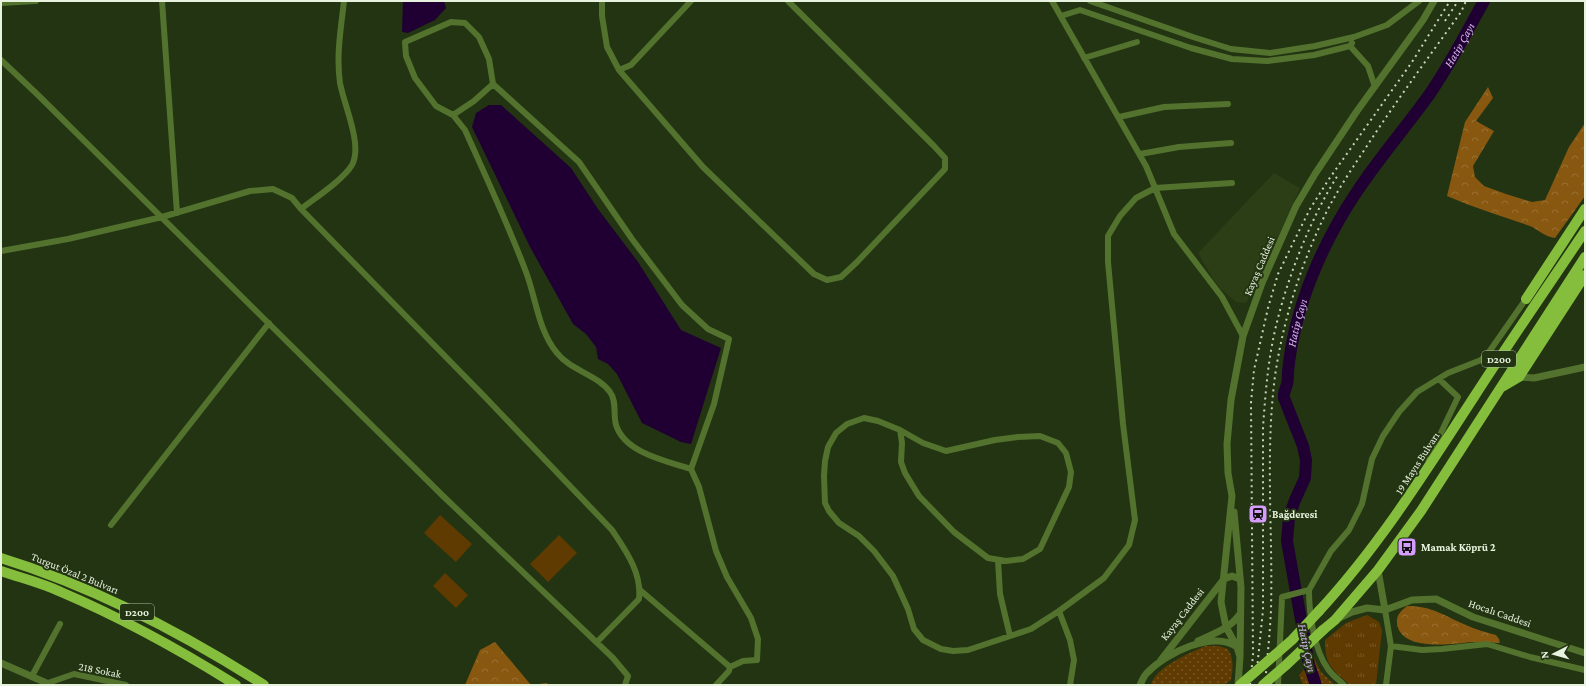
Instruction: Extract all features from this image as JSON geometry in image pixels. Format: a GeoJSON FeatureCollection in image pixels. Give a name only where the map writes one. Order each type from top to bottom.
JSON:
{"type":"FeatureCollection","features":[{"type":"Feature","properties":{"kind":"highway"},"geometry":{"type":"LineString","coordinates":[[1526,299],[1585,209]]}},
{"type":"Feature","properties":{"kind":"highway","name":"19 Mayıs Bulvarı"},"geometry":{"type":"LineString","coordinates":[[1239,685],[1292,640],[1346,582],[1361,563],[1415,488],[1507,346],[1585,231]]}},
{"type":"Feature","properties":{"kind":"highway","name":"D200"},"geometry":{"type":"LineString","coordinates":[[1263,685],[1335,620],[1378,570],[1421,512],[1585,257]]}},
{"type":"Feature","properties":{"kind":"highway"},"geometry":{"type":"LineString","coordinates":[[1499,389],[1519,377],[1585,275]]}},
{"type":"Feature","properties":{"kind":"highway","name":"Turgut Özal 2 Bulvarı"},"geometry":{"type":"LineString","coordinates":[[1,558],[82,586],[125,606],[171,629],[264,685]]}},
{"type":"Feature","properties":{"kind":"highway","name":"Turgut Özal 2 Bulvarı"},"geometry":{"type":"LineString","coordinates":[[1,571],[60,591],[131,625],[196,660],[236,685]]}},
{"type":"Feature","properties":{"kind":"street"},"geometry":{"type":"LineString","coordinates":[[1,3],[36,1]]}},
{"type":"Feature","properties":{"kind":"street"},"geometry":{"type":"LineString","coordinates":[[162,1],[176,213]]}},
{"type":"Feature","properties":{"kind":"street"},"geometry":{"type":"LineString","coordinates":[[301,209],[344,175],[352,165],[356,152],[354,136],[340,75],[338,50],[344,1]]}},
{"type":"Feature","properties":{"kind":"street"},"geometry":{"type":"LineString","coordinates":[[602,1],[602,16],[607,47],[619,70],[703,167],[814,274],[826,280],[841,277],[857,262],[945,169],[945,158],[788,1]]}},
{"type":"Feature","properties":{"kind":"street"},"geometry":{"type":"LineString","coordinates":[[619,70],[631,65],[691,1]]}},
{"type":"Feature","properties":{"kind":"street"},"geometry":{"type":"LineString","coordinates":[[1090,1],[1193,38],[1231,49],[1270,53],[1315,46],[1354,37],[1387,25],[1419,1]]}},
{"type":"Feature","properties":{"kind":"street","name":"Kayaş Caddesi"},"geometry":{"type":"LineString","coordinates":[[1239,685],[1240,657],[1237,647],[1226,627],[1221,602],[1232,496],[1228,473],[1227,444],[1231,400],[1243,336],[1262,283],[1296,206],[1315,174],[1357,111],[1423,20],[1434,1]]}},
{"type":"Feature","properties":{"kind":"street"},"geometry":{"type":"LineString","coordinates":[[1055,2],[1084,58],[1140,154],[1174,234],[1222,297],[1243,336]]}},
{"type":"Feature","properties":{"kind":"street"},"geometry":{"type":"LineString","coordinates":[[1061,16],[1080,10],[1191,48],[1232,59],[1267,62],[1314,55],[1350,46]]}},
{"type":"Feature","properties":{"kind":"street"},"geometry":{"type":"LineString","coordinates":[[691,469],[663,461],[635,448],[622,438],[615,424],[611,393],[602,384],[554,350],[548,340],[527,273],[465,130],[452,115],[436,106],[415,78],[406,56],[405,42],[451,22],[465,23],[479,37],[489,59],[493,84],[579,162],[632,239],[682,305],[708,329],[730,339],[714,404],[691,469],[699,487],[716,551],[726,577],[751,618],[758,639],[756,660],[743,661],[730,667],[729,671],[716,685]]}},
{"type":"Feature","properties":{"kind":"street"},"geometry":{"type":"LineString","coordinates":[[1350,46],[1354,37]]}},
{"type":"Feature","properties":{"kind":"street"},"geometry":{"type":"LineString","coordinates":[[1084,58],[1137,42]]}},
{"type":"Feature","properties":{"kind":"street"},"geometry":{"type":"LineString","coordinates":[[1350,46],[1368,66],[1375,87]]}},
{"type":"Feature","properties":{"kind":"street"},"geometry":{"type":"LineString","coordinates":[[1,60],[162,217],[443,496],[613,658],[628,676],[625,685]]}},
{"type":"Feature","properties":{"kind":"street"},"geometry":{"type":"LineString","coordinates":[[452,115],[474,101],[493,84]]}},
{"type":"Feature","properties":{"kind":"street"},"geometry":{"type":"LineString","coordinates":[[1118,117],[1164,107],[1228,104]]}},
{"type":"Feature","properties":{"kind":"street"},"geometry":{"type":"LineString","coordinates":[[1140,154],[1179,147],[1231,143]]}},
{"type":"Feature","properties":{"kind":"street"},"geometry":{"type":"LineString","coordinates":[[900,430],[902,443],[901,462],[905,473],[919,496],[954,532],[988,558],[1006,561],[1022,559],[1040,549],[1070,487],[1071,472],[1066,453],[1058,443],[1040,436],[996,440],[946,451],[923,443],[900,430],[878,421],[864,418],[847,424],[836,433],[828,447],[824,468],[825,503],[829,511],[839,523],[858,536],[874,551],[893,576],[908,608],[914,629],[923,640],[941,649],[953,652],[968,650],[1031,629],[1104,578],[1129,545],[1135,520],[1122,424],[1108,262],[1108,236],[1120,216],[1136,198],[1155,188],[1232,183]]}},
{"type":"Feature","properties":{"kind":"street"},"geometry":{"type":"LineString","coordinates":[[1,251],[68,239],[162,217],[250,191],[273,190],[292,198],[612,530],[629,555],[640,590],[639,599],[597,642]]}},
{"type":"Feature","properties":{"kind":"street"},"geometry":{"type":"LineString","coordinates":[[1344,685],[1328,670],[1318,650],[1309,606],[1309,590],[1331,551],[1349,530],[1362,504],[1372,459],[1383,436],[1399,412],[1417,392],[1448,373],[1481,360],[1489,352],[1526,299]]}},
{"type":"Feature","properties":{"kind":"street"},"geometry":{"type":"LineString","coordinates":[[111,525],[268,323]]}},
{"type":"Feature","properties":{"kind":"street"},"geometry":{"type":"LineString","coordinates":[[1519,377],[1534,378],[1585,367]]}},
{"type":"Feature","properties":{"kind":"street"},"geometry":{"type":"LineString","coordinates":[[1415,488],[1458,397],[1439,379]]}},
{"type":"Feature","properties":{"kind":"street"},"geometry":{"type":"LineString","coordinates":[[1232,496],[1240,579],[1240,657]]}},
{"type":"Feature","properties":{"kind":"street"},"geometry":{"type":"LineString","coordinates":[[998,560],[1000,594],[1010,636]]}},
{"type":"Feature","properties":{"kind":"street"},"geometry":{"type":"LineString","coordinates":[[1378,570],[1391,646],[1386,685]]}},
{"type":"Feature","properties":{"kind":"street"},"geometry":{"type":"LineString","coordinates":[[1224,579],[1232,576],[1240,579]]}},
{"type":"Feature","properties":{"kind":"street","name":"Kayaş Caddesi"},"geometry":{"type":"LineString","coordinates":[[1158,663],[1224,579]]}},
{"type":"Feature","properties":{"kind":"street"},"geometry":{"type":"LineString","coordinates":[[640,590],[730,667]]}},
{"type":"Feature","properties":{"kind":"street"},"geometry":{"type":"LineString","coordinates":[[1278,685],[1282,597],[1309,590]]}},
{"type":"Feature","properties":{"kind":"street","name":"Hocalı Caddesi"},"geometry":{"type":"LineString","coordinates":[[1385,610],[1412,600],[1436,599],[1473,617],[1585,653]]}},
{"type":"Feature","properties":{"kind":"street"},"geometry":{"type":"LineString","coordinates":[[1335,620],[1352,612],[1367,608],[1385,610]]}},
{"type":"Feature","properties":{"kind":"street"},"geometry":{"type":"LineString","coordinates":[[1059,610],[1070,640],[1074,660],[1070,685]]}},
{"type":"Feature","properties":{"kind":"street"},"geometry":{"type":"LineString","coordinates":[[1183,648],[1236,621],[1241,613]]}},
{"type":"Feature","properties":{"kind":"street"},"geometry":{"type":"LineString","coordinates":[[32,676],[49,647],[60,624]]}},
{"type":"Feature","properties":{"kind":"street","name":"Kayaş Caddesi"},"geometry":{"type":"LineString","coordinates":[[1140,685],[1147,672],[1158,663],[1183,648],[1211,641],[1225,641],[1237,647]]}},
{"type":"Feature","properties":{"kind":"street"},"geometry":{"type":"LineString","coordinates":[[1391,646],[1422,650],[1442,650],[1487,644],[1530,657],[1585,670]]}},
{"type":"Feature","properties":{"kind":"street"},"geometry":{"type":"LineString","coordinates":[[1,663],[49,684]]}},
{"type":"Feature","properties":{"kind":"street","name":"218 Sokak"},"geometry":{"type":"LineString","coordinates":[[49,684],[74,674],[126,685]]}},
{"type":"Feature","properties":{"kind":"shaded area"},"geometry":{"type":"Polygon","coordinates":[[[403,1],[444,1],[446,8],[435,20],[408,33],[402,32],[403,1]]]}},
{"type":"Feature","properties":{"kind":"shaded area"},"geometry":{"type":"Polygon","coordinates":[[[489,105],[501,105],[571,168],[598,209],[638,262],[681,330],[721,348],[691,444],[681,442],[642,423],[617,374],[608,364],[598,359],[596,347],[586,334],[573,324],[530,247],[472,127],[476,113],[489,105]]]}},
{"type":"Feature","properties":{"kind":"shaded area"},"geometry":{"type":"Polygon","coordinates":[[[1274,173],[1300,188],[1260,280],[1246,303],[1236,302],[1221,289],[1213,279],[1198,253],[1274,173]]]}},
{"type":"Feature","properties":{"kind":"green space"},"geometry":{"type":"Polygon","coordinates":[[[1488,87],[1493,98],[1476,121],[1494,131],[1473,166],[1475,177],[1484,186],[1532,202],[1545,200],[1569,147],[1585,123],[1585,196],[1555,238],[1545,235],[1530,226],[1447,196],[1465,122],[1488,87]]]}},
{"type":"Feature","properties":{"kind":"green space"},"geometry":{"type":"Polygon","coordinates":[[[440,515],[472,544],[456,562],[424,533],[440,515]]]}},
{"type":"Feature","properties":{"kind":"green space"},"geometry":{"type":"Polygon","coordinates":[[[559,535],[577,553],[548,582],[530,564],[559,535]]]}},
{"type":"Feature","properties":{"kind":"green space"},"geometry":{"type":"Polygon","coordinates":[[[445,573],[468,595],[456,608],[433,586],[445,573]]]}},
{"type":"Feature","properties":{"kind":"green space"},"geometry":{"type":"Polygon","coordinates":[[[1407,606],[1416,606],[1438,612],[1474,628],[1496,635],[1500,643],[1472,642],[1440,645],[1417,642],[1407,638],[1400,632],[1397,623],[1399,613],[1407,606]]]}},
{"type":"Feature","properties":{"kind":"green space"},"geometry":{"type":"Polygon","coordinates":[[[1367,615],[1379,622],[1382,630],[1376,685],[1350,685],[1334,671],[1328,661],[1325,649],[1325,640],[1346,623],[1367,615]]]}},
{"type":"Feature","properties":{"kind":"green space"},"geometry":{"type":"Polygon","coordinates":[[[495,642],[531,685],[465,685],[480,650],[495,642]]]}},
{"type":"Feature","properties":{"kind":"green space"},"geometry":{"type":"Polygon","coordinates":[[[1205,646],[1219,646],[1228,649],[1232,664],[1231,680],[1224,685],[1151,685],[1159,672],[1174,661],[1205,646]]]}},
{"type":"Feature","properties":{"kind":"green space"},"geometry":{"type":"Polygon","coordinates":[[[1314,658],[1321,672],[1335,685],[1303,685],[1299,675],[1314,658]]]}},
{"type":"Feature","properties":{"kind":"green space"},"geometry":{"type":"Polygon","coordinates":[[[547,683],[548,685],[531,685],[547,683]]]}},
{"type":"Feature","properties":{"kind":"waterway","name":"Hatip Çayı"},"geometry":{"type":"LineString","coordinates":[[1316,685],[1309,665],[1287,541],[1289,517],[1305,478],[1306,460],[1303,446],[1284,398],[1296,324],[1312,277],[1345,210],[1366,178],[1437,84],[1484,1]]}},
{"type":"Feature","properties":{"kind":"railway"},"geometry":{"type":"LineString","coordinates":[[1250,685],[1253,655],[1251,403],[1254,370],[1268,308],[1278,274],[1310,209],[1329,179],[1412,62],[1450,1]]}},
{"type":"Feature","properties":{"kind":"railway"},"geometry":{"type":"LineString","coordinates":[[1445,21],[1458,1]]}},
{"type":"Feature","properties":{"kind":"railway"},"geometry":{"type":"LineString","coordinates":[[1265,685],[1271,609],[1270,434],[1278,355],[1288,315],[1307,255],[1328,208],[1337,192],[1411,81],[1461,12],[1466,1]]}},
{"type":"Feature","properties":{"kind":"railway"},"geometry":{"type":"LineString","coordinates":[[1257,669],[1263,610],[1263,427],[1270,355],[1276,324],[1289,280],[1316,214],[1338,175]]}},
{"type":"Feature","properties":{"kind":"place","name":"Bağderesi"},"geometry":{"type":"Point","coordinates":[1258,514]}},
{"type":"Feature","properties":{"kind":"place","name":"Mamak Köprü 2"},"geometry":{"type":"Point","coordinates":[1407,547]}}]}
